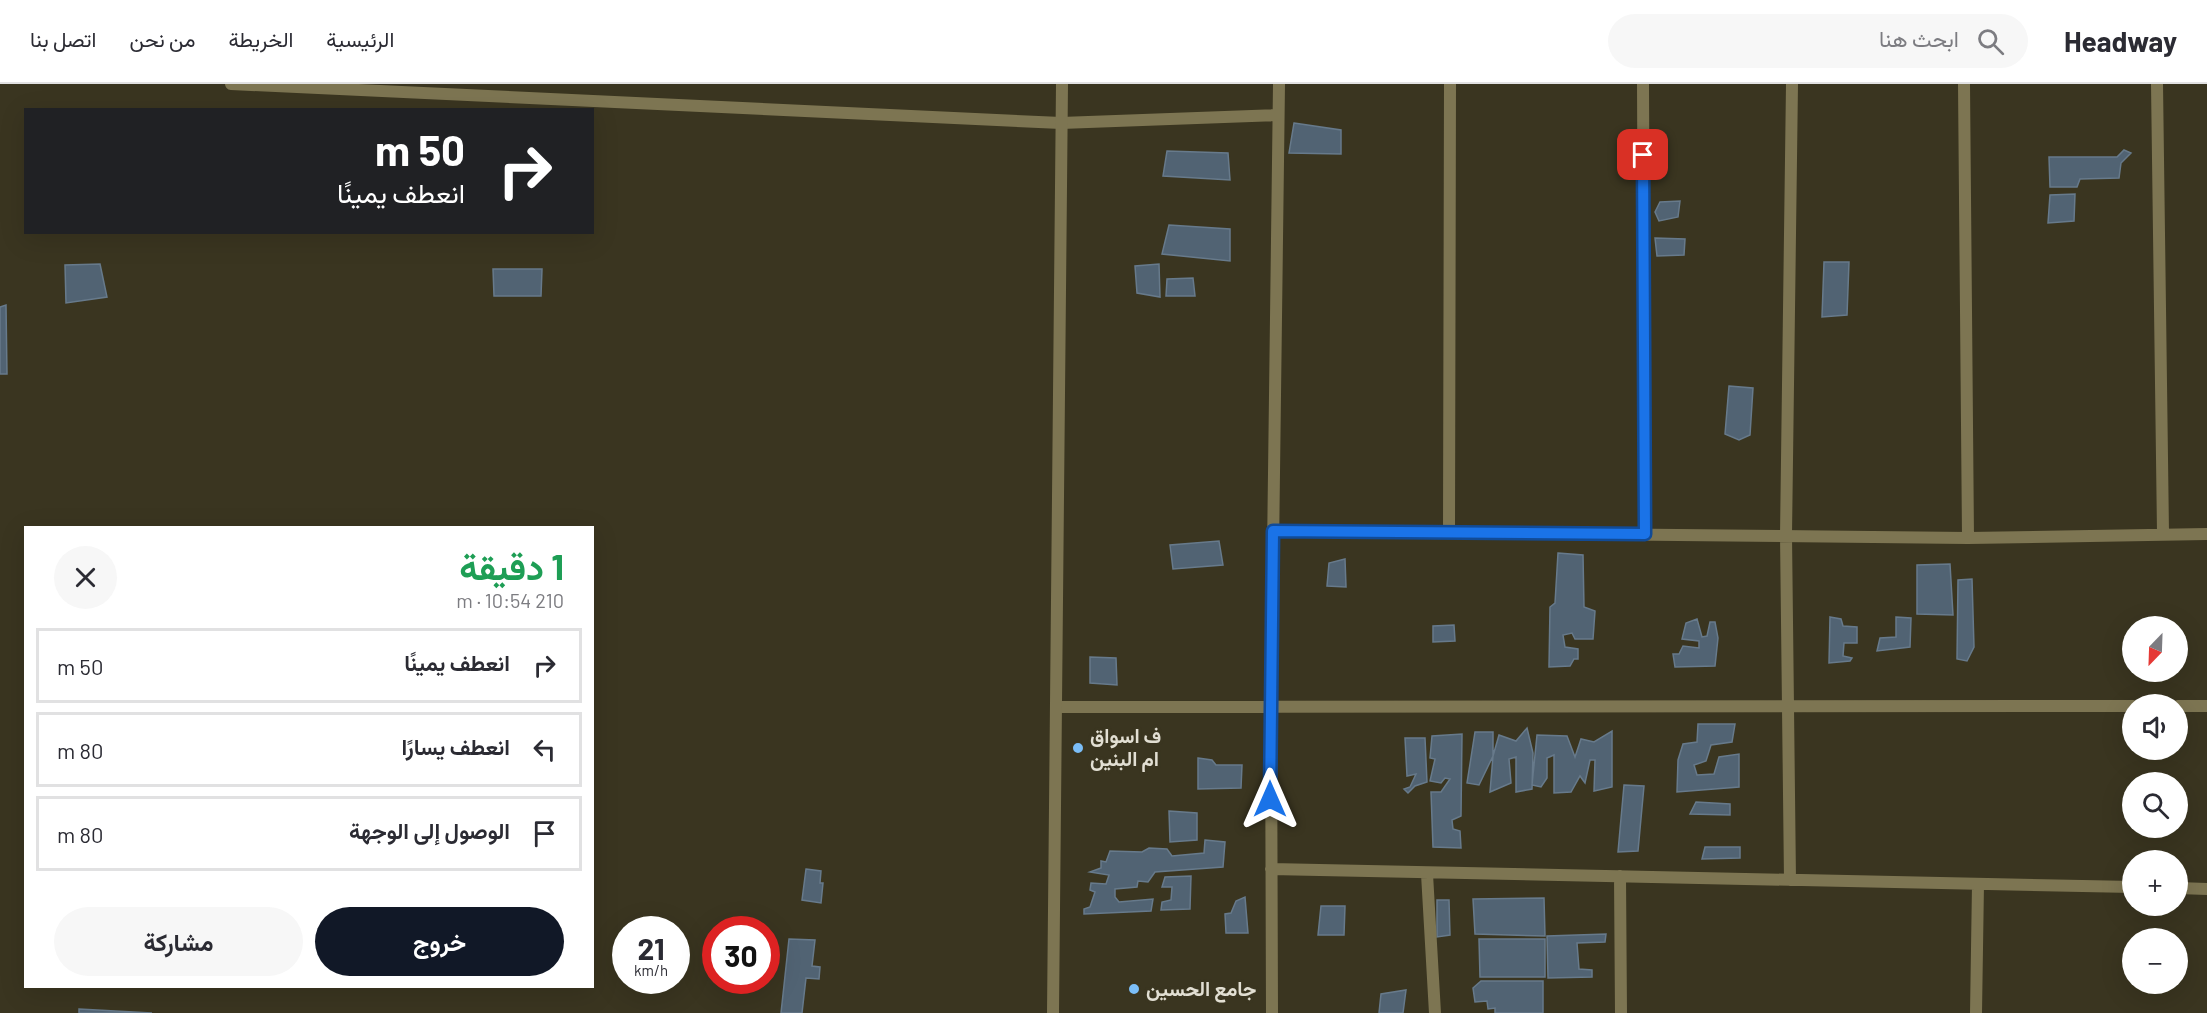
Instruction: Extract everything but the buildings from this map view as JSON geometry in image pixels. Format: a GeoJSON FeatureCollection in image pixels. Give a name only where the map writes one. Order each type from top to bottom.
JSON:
{"type":"FeatureCollection","features":[{"type":"Feature","properties":{"kind":"street"},"geometry":{"type":"LineString","coordinates":[[231,84],[1061,123],[1278,115]]}},
{"type":"Feature","properties":{"kind":"street"},"geometry":{"type":"LineString","coordinates":[[1053,1013],[1062,84]]}},
{"type":"Feature","properties":{"kind":"street"},"geometry":{"type":"LineString","coordinates":[[1272,1013],[1270,707],[1279,84]]}},
{"type":"Feature","properties":{"kind":"street"},"geometry":{"type":"LineString","coordinates":[[1449,530],[1450,84]]}},
{"type":"Feature","properties":{"kind":"street"},"geometry":{"type":"LineString","coordinates":[[1643,84],[1645,534]]}},
{"type":"Feature","properties":{"kind":"street"},"geometry":{"type":"LineString","coordinates":[[1790,880],[1786,535],[1792,84]]}},
{"type":"Feature","properties":{"kind":"street"},"geometry":{"type":"LineString","coordinates":[[1964,84],[1968,538]]}},
{"type":"Feature","properties":{"kind":"street"},"geometry":{"type":"LineString","coordinates":[[2157,84],[2163,534]]}},
{"type":"Feature","properties":{"kind":"street"},"geometry":{"type":"LineString","coordinates":[[1273,531],[1449,530],[1968,538],[2207,534]]}},
{"type":"Feature","properties":{"kind":"street"},"geometry":{"type":"LineString","coordinates":[[1056,707],[2122,706]]}},
{"type":"Feature","properties":{"kind":"street"},"geometry":{"type":"LineString","coordinates":[[2188,706],[2207,706]]}},
{"type":"Feature","properties":{"kind":"street"},"geometry":{"type":"LineString","coordinates":[[1270,869],[2122,887]]}},
{"type":"Feature","properties":{"kind":"street"},"geometry":{"type":"LineString","coordinates":[[1427,874],[1435,1013]]}},
{"type":"Feature","properties":{"kind":"street"},"geometry":{"type":"LineString","coordinates":[[1620,876],[1621,1013]]}},
{"type":"Feature","properties":{"kind":"street"},"geometry":{"type":"LineString","coordinates":[[1977,1013],[1978,884]]}},
{"type":"Feature","properties":{"kind":"street"},"geometry":{"type":"LineString","coordinates":[[2188,888],[2207,889]]}},
{"type":"Feature","properties":{"kind":"place","name":"ف اسواق ام البنين"},"geometry":{"type":"Point","coordinates":[1078,748]}},
{"type":"Feature","properties":{"kind":"place","name":"جامع الحسين"},"geometry":{"type":"Point","coordinates":[1134,989]}},
{"type":"Feature","properties":{"kind":"route"},"geometry":{"type":"LineString","coordinates":[[1270,799],[1273,531],[1449,530],[1645,534],[1643,155]]}}]}
